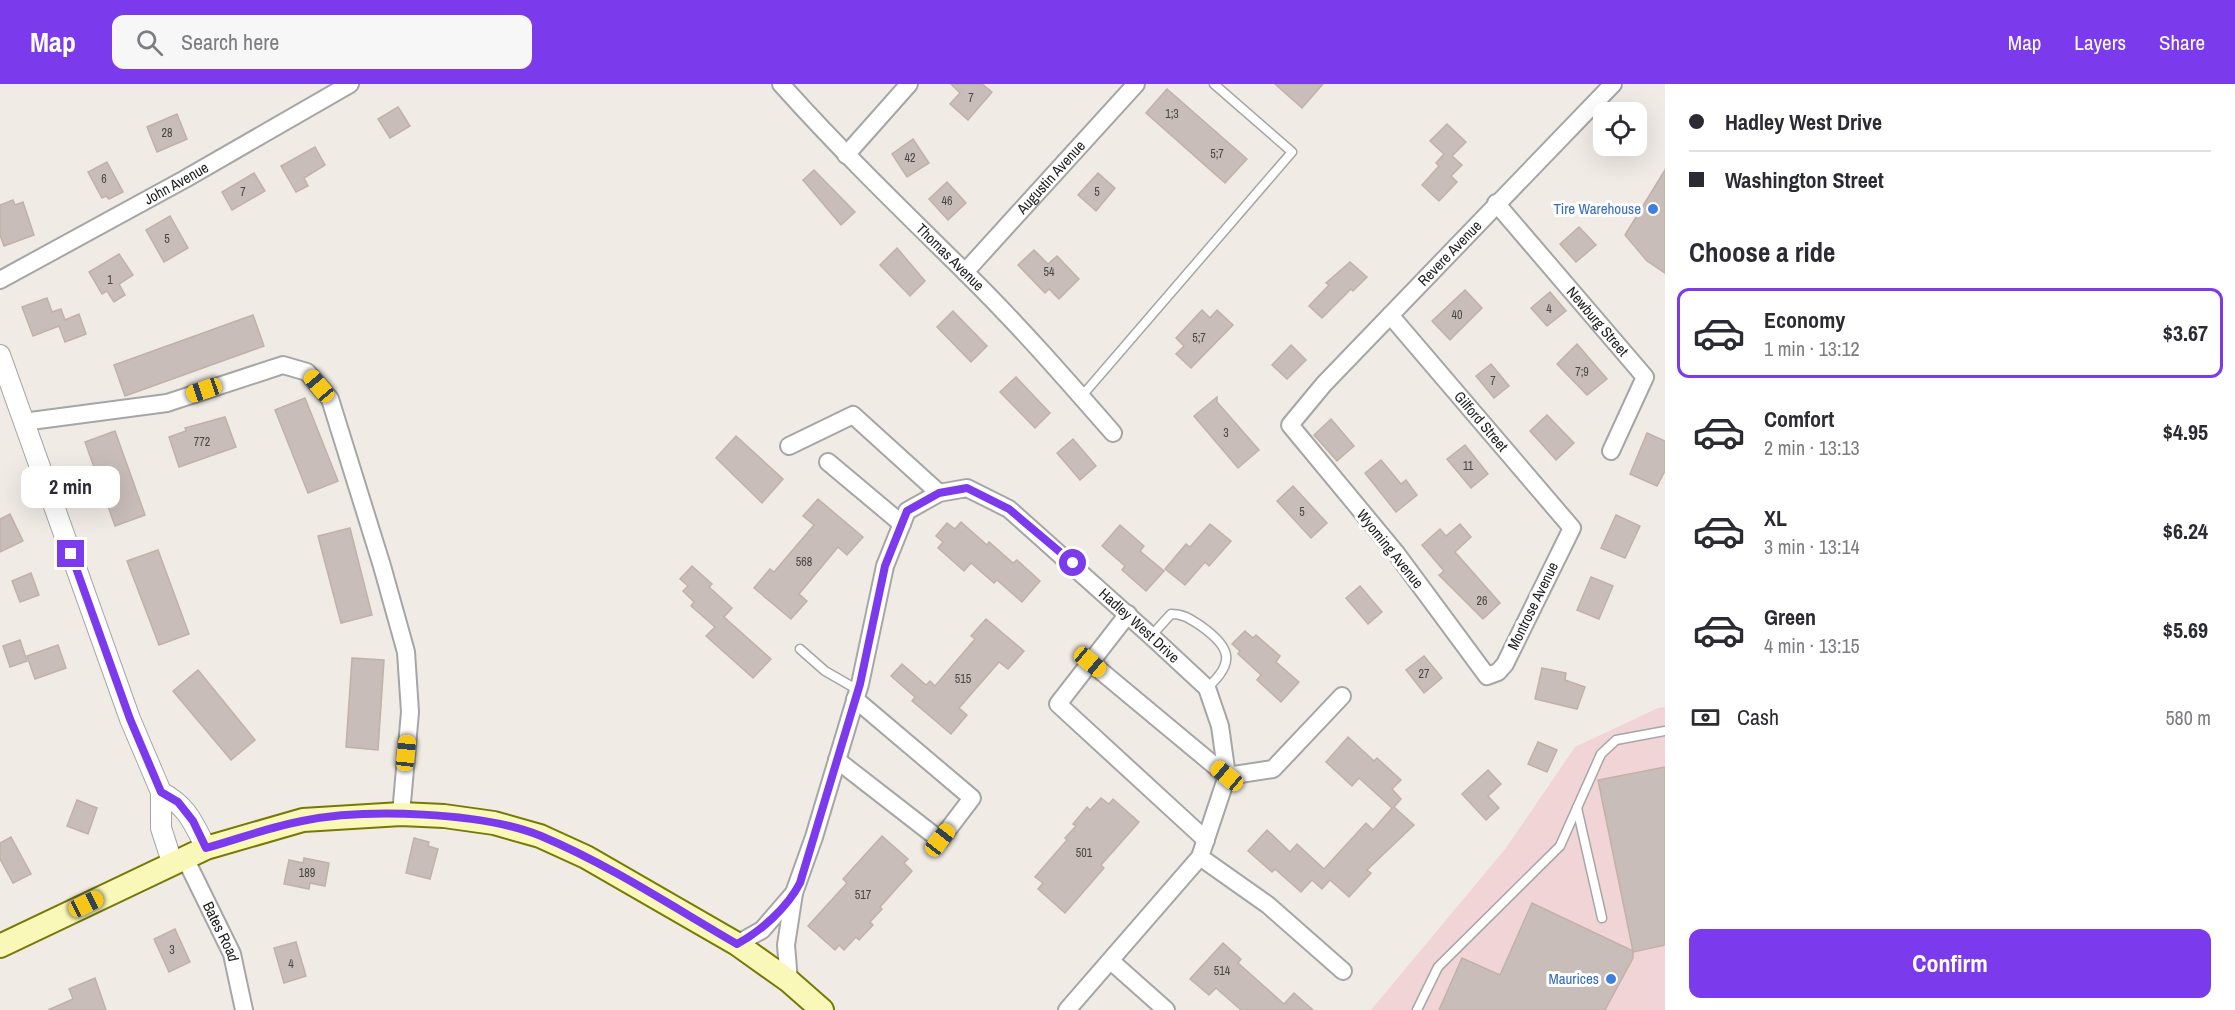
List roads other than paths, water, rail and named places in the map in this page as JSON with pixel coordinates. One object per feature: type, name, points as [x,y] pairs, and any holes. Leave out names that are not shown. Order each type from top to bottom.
[{"type":"main road","points":[[0,946],[206,848],[303,820],[400,814],[494,823],[540,836],[586,857],[737,944],[789,981],[822,1010]]},
{"type":"street","name":"John Avenue","points":[[0,280],[350,84]]},
{"type":"street","name":"Thomas Avenue","points":[[781,84],[846,155],[965,272],[1113,433]]},
{"type":"street","points":[[846,155],[909,84]]},
{"type":"street","name":"Augustin Avenue","points":[[965,272],[1136,84]]},
{"type":"street","name":"Revere Avenue","points":[[1290,425],[1324,384],[1613,84]]},
{"type":"street","name":"Newburg Street","points":[[1496,203],[1645,377],[1611,451]]},
{"type":"street","name":"Gilford Street","points":[[1390,315],[1572,528]]},
{"type":"street","points":[[0,355],[130,719],[161,792],[161,828],[178,860]]},
{"type":"street","points":[[23,422],[167,402],[283,365],[307,372],[330,399],[406,652],[410,712],[400,814]]},
{"type":"street","points":[[789,446],[853,415],[939,493]]},
{"type":"street","name":"Wyoming Avenue","points":[[1290,425],[1396,553],[1487,676]]},
{"type":"street","points":[[828,462],[902,524]]},
{"type":"street","name":"Hadley West Drive","points":[[789,981],[786,945],[794,893],[857,694],[885,566],[907,511],[939,493],[967,488],[1009,509],[1152,636],[1207,688],[1220,726],[1227,776],[1200,857],[1112,962],[1067,1010]]},
{"type":"street","name":"Montrose Avenue","points":[[1487,676],[1498,672],[1505,664],[1572,528]]},
{"type":"street","points":[[1128,614],[1058,704],[1206,840]]},
{"type":"street","points":[[1090,662],[1227,776],[1273,769],[1342,696]]},
{"type":"street","points":[[837,760],[940,840],[972,798],[857,694]]},
{"type":"street","points":[[161,792],[178,802],[193,821],[206,848]]},
{"type":"street","points":[[1200,857],[1268,905],[1342,971]]},
{"type":"street","name":"Bates Road","points":[[178,860],[232,954],[244,997],[244,1010]]},
{"type":"street","name":"Hadley West Drive","points":[[737,944],[762,930],[794,893]]},
{"type":"street","points":[[1112,962],[1166,1010]]},
{"type":"lane","points":[[1081,397],[1292,152],[1214,84]]},
{"type":"lane","points":[[1152,636],[1171,614],[1183,614],[1217,637],[1226,651],[1227,665],[1222,675],[1207,688]]},
{"type":"lane","points":[[800,649],[857,694]]},
{"type":"lane","points":[[1417,1010],[1438,967],[1560,846],[1601,754],[1616,740],[1665,731]]},
{"type":"lane","points":[[1577,808],[1602,918]]},
{"type":"place","name":"Tire Warehouse","points":[[1653,209]]},
{"type":"place","name":"Maurices","points":[[1611,979]]}]
